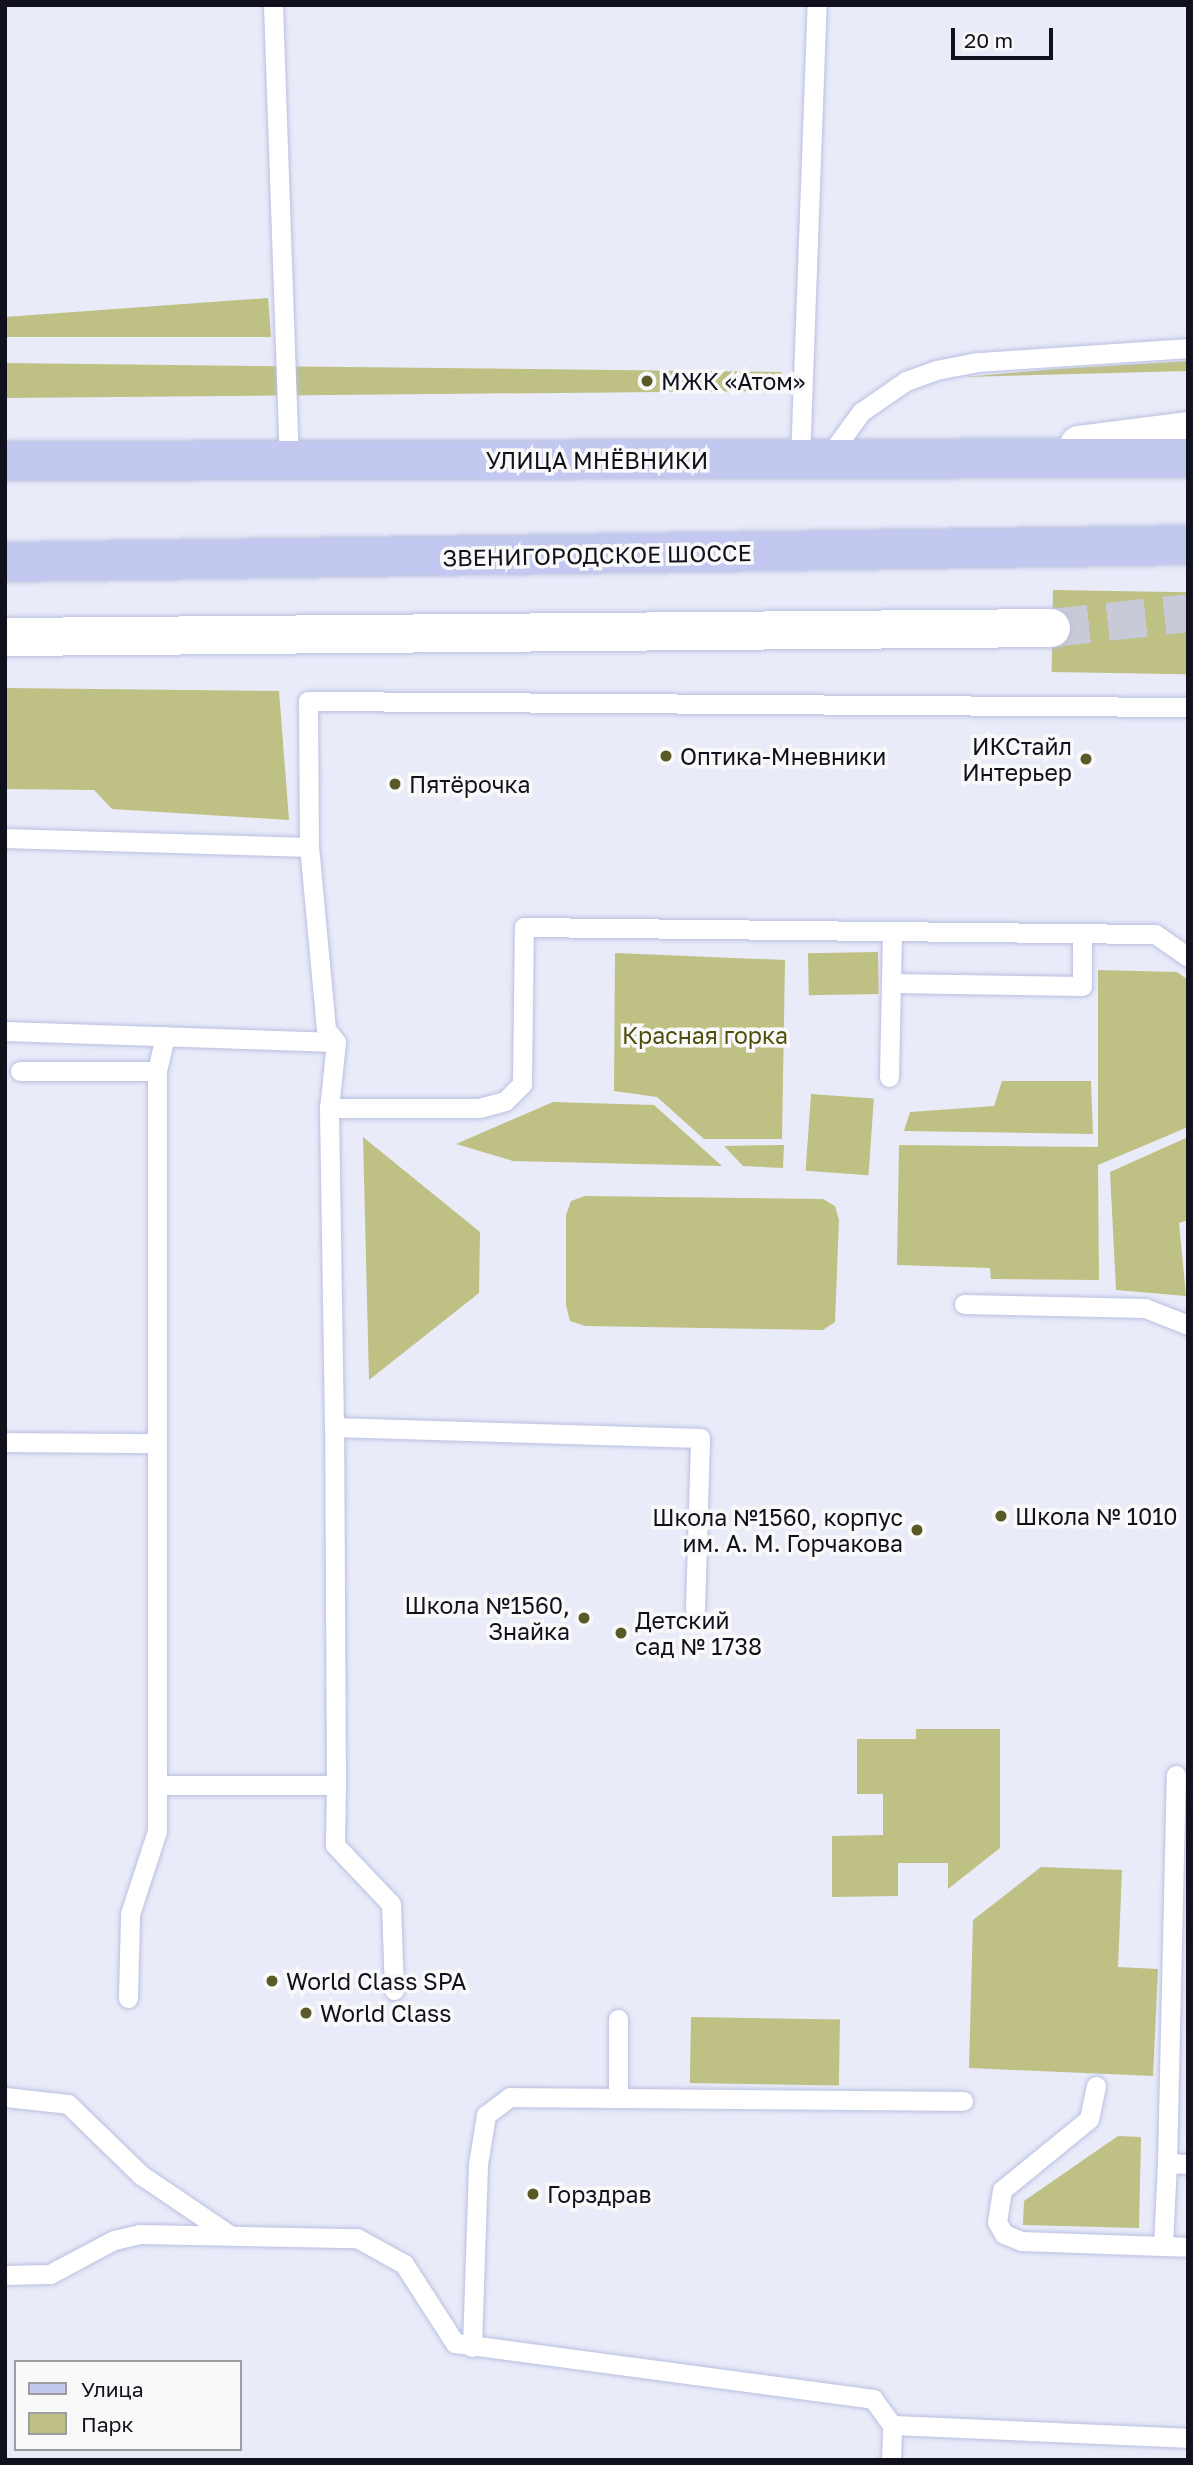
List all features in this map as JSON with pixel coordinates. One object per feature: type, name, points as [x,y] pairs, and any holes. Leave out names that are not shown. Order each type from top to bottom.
[{"type":"main road","name":"УЛИЦА МНЁВНИКИ","points":[[5,461],[951,459],[1188,431]]},
{"type":"main road","points":[[951,459],[1188,458]]},
{"type":"main road","name":"ЗВЕНИГОРОДСКОЕ ШОССЕ","points":[[5,562],[1188,545]]},
{"type":"main road","points":[[5,637],[1051,628]]},
{"type":"lane","points":[[273,5],[289,461]]},
{"type":"lane","points":[[813,459],[817,5]]},
{"type":"lane","points":[[813,459],[862,412],[906,381],[936,370],[978,362],[1188,348]]},
{"type":"lane","points":[[394,1990],[391,1904],[335,1845],[334,1427],[329,1108],[336,1042],[326,1029],[309,847],[308,701],[1188,707]]},
{"type":"lane","points":[[5,838],[309,847]]},
{"type":"lane","points":[[329,1108],[479,1108],[505,1101],[522,1084],[524,927],[1155,934],[1188,957]]},
{"type":"lane","points":[[889,1077],[892,931]]},
{"type":"lane","points":[[891,983],[1082,986],[1082,933]]},
{"type":"lane","points":[[5,1031],[336,1042]]},
{"type":"lane","points":[[128,1998],[130,1914],[157,1831],[157,1071],[165,1037]]},
{"type":"lane","points":[[20,1071],[157,1071]]},
{"type":"lane","points":[[964,1304],[1133,1307],[1188,1325]]},
{"type":"lane","points":[[334,1427],[700,1438],[695,1609]]},
{"type":"lane","points":[[5,1442],[156,1443]]},
{"type":"lane","points":[[1163,2246],[1176,1775]]},
{"type":"lane","points":[[157,1785],[336,1785]]},
{"type":"lane","points":[[618,2019],[618,2098]]},
{"type":"lane","points":[[1096,2086],[1095,2102],[1083,2125],[1002,2190],[997,2222],[1004,2234],[1021,2241],[1188,2247]]},
{"type":"lane","points":[[5,2097],[68,2104],[141,2175],[228,2234]]},
{"type":"lane","points":[[472,2347],[478,2164],[485,2115],[510,2097],[963,2101]]},
{"type":"lane","points":[[1167,2163],[1188,2164]]},
{"type":"lane","points":[[5,2275],[50,2274],[114,2240],[139,2234],[331,2235],[374,2245],[415,2276],[449,2337],[472,2347],[873,2399],[892,2425],[891,2460]]},
{"type":"lane","points":[[892,2425],[1188,2438]]},
{"type":"green space","points":[[268,298],[271,337],[5,337],[5,317]]},
{"type":"green space","points":[[1188,361],[1188,371],[964,377],[1055,369]]},
{"type":"green space","points":[[5,363],[782,372],[782,381],[767,391],[5,398]]},
{"type":"green space","points":[[1053,590],[1188,592],[1187,674],[1052,672]]},
{"type":"green space","points":[[5,688],[279,691],[289,820],[112,809],[94,790],[5,789]]},
{"type":"green space","points":[[878,952],[879,994],[809,995],[808,953]]},
{"type":"green space","name":"Красная горка","points":[[615,953],[785,960],[782,1139],[704,1139],[657,1097],[614,1091]]},
{"type":"green space","points":[[1098,970],[1177,972],[1188,980],[1188,1127],[1098,1165],[1099,1280],[991,1279],[990,1268],[897,1265],[899,1145],[1098,1147]]},
{"type":"green space","points":[[1002,1081],[1091,1081],[1093,1134],[904,1131],[910,1112],[994,1106]]},
{"type":"green space","points":[[811,1094],[874,1098],[868,1175],[806,1171]]},
{"type":"green space","points":[[553,1102],[654,1105],[722,1166],[513,1161],[456,1144]]},
{"type":"green space","points":[[363,1137],[480,1232],[479,1293],[369,1380]]},
{"type":"green space","points":[[1188,1137],[1188,1220],[1179,1223],[1186,1296],[1116,1290],[1110,1172]]},
{"type":"green space","points":[[784,1145],[783,1168],[743,1166],[724,1146]]},
{"type":"green space","points":[[585,1196],[823,1199],[835,1206],[839,1220],[835,1322],[823,1330],[585,1326],[570,1321],[566,1305],[566,1215],[571,1201]]},
{"type":"green space","points":[[916,1729],[1000,1729],[1000,1848],[948,1889],[948,1863],[898,1863],[898,1896],[832,1897],[832,1836],[883,1835],[883,1794],[857,1794],[857,1739],[916,1739]]},
{"type":"green space","points":[[1041,1867],[1122,1870],[1118,1967],[1158,1969],[1153,2076],[969,2068],[973,1920]]},
{"type":"green space","points":[[691,2017],[840,2020],[839,2086],[690,2083]]},
{"type":"green space","points":[[1118,2136],[1141,2137],[1139,2228],[1023,2225],[1024,2201]]},
{"type":"tunnel","points":[[1051,628],[1188,613]]},
{"type":"place","name":"МЖК «Атом»","points":[[647,381]]},
{"type":"place","name":"Оптика-Мневники","points":[[666,756]]},
{"type":"place","name":"ИКСтайл Интерьер","points":[[1086,759]]},
{"type":"place","name":"Пятёрочка","points":[[395,784]]},
{"type":"place","name":"Школа № 1010","points":[[1001,1516]]},
{"type":"place","name":"Школа №1560, корпус им. А. М. Горчакова","points":[[917,1530]]},
{"type":"place","name":"Школа №1560, Знайка","points":[[584,1618]]},
{"type":"place","name":"Детский сад № 1738","points":[[621,1633]]},
{"type":"place","name":"World Class SPA","points":[[272,1981]]},
{"type":"place","name":"World Class","points":[[306,2013]]},
{"type":"place","name":"Горздрав","points":[[533,2194]]}]
